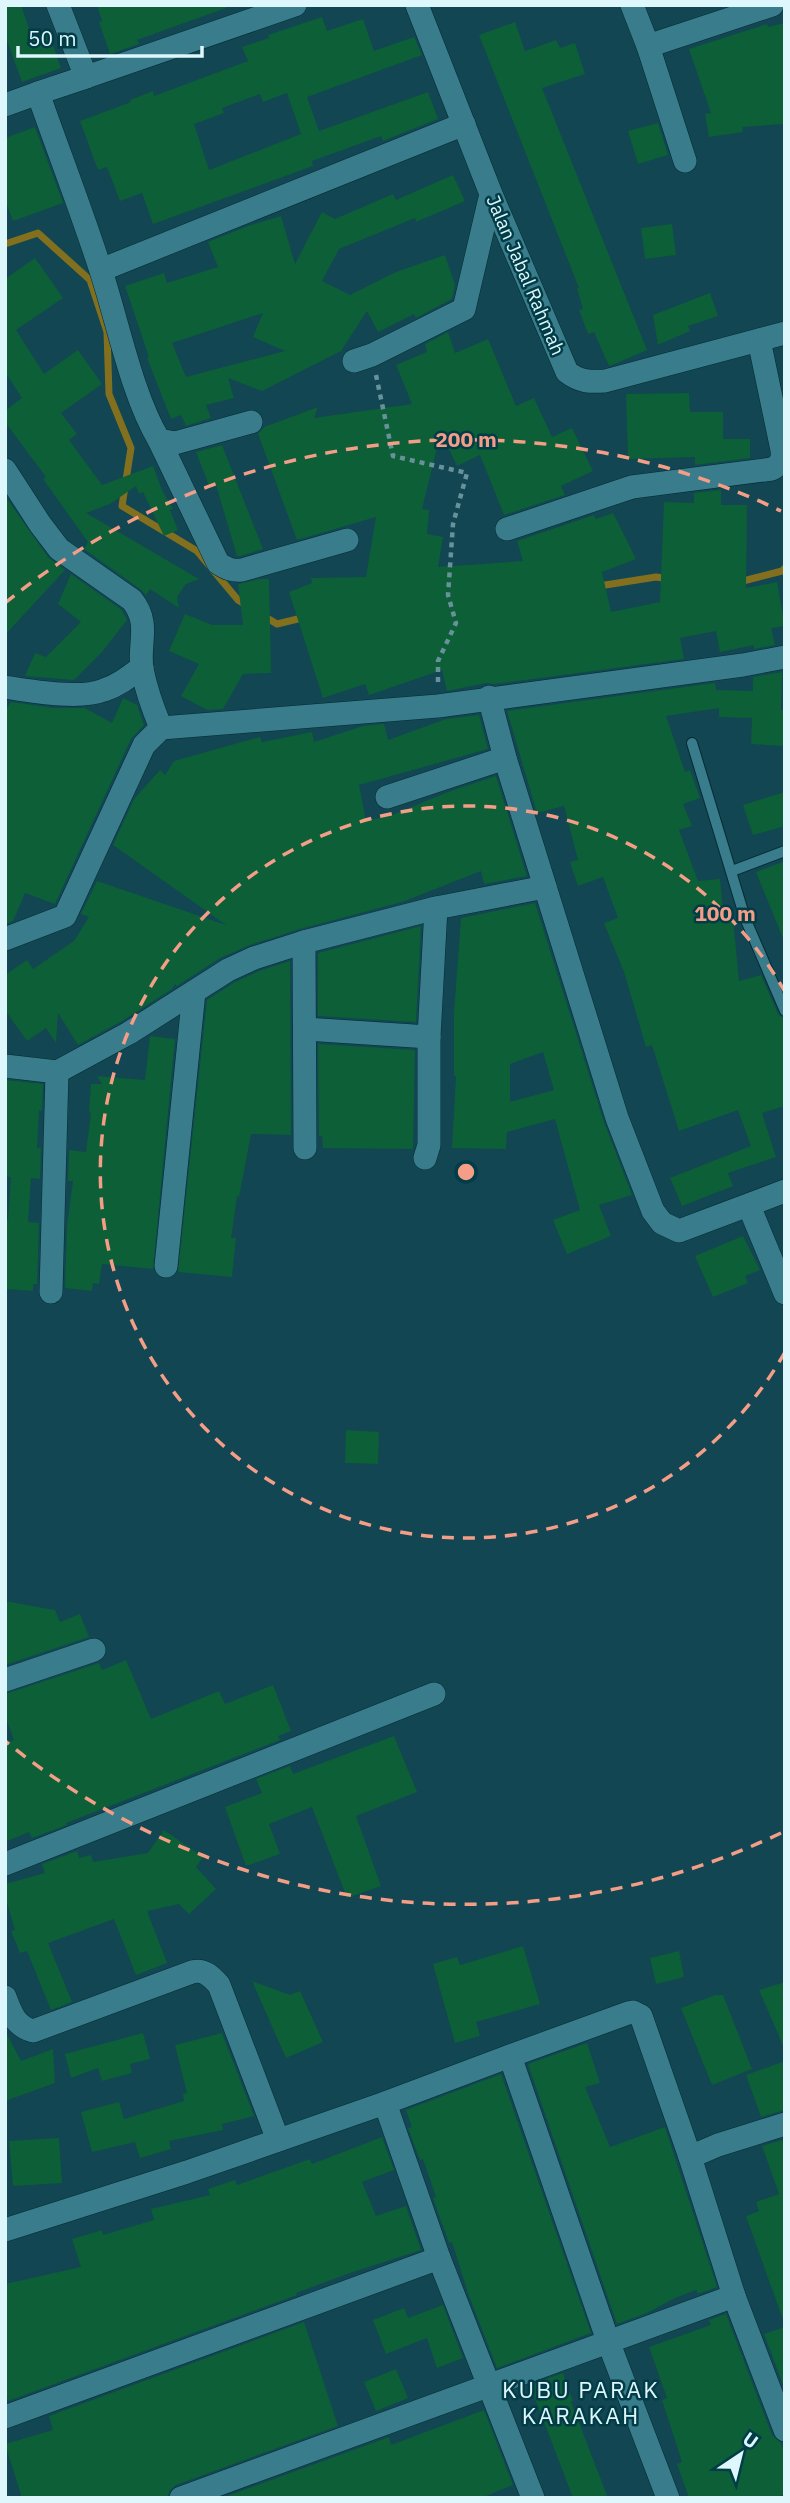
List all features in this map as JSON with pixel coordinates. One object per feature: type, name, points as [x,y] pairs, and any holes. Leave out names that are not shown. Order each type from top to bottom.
[{"type":"street","points":[[58,5],[86,77]]},
{"type":"street","points":[[5,105],[295,5]]},
{"type":"street","name":"Jalan Jabal Rahmah","points":[[417,5],[491,194],[567,372],[587,382],[605,381],[785,333]]},
{"type":"street","points":[[632,5],[685,161]]},
{"type":"street","points":[[648,46],[772,5]]},
{"type":"street","points":[[38,93],[101,270],[152,428],[219,563],[226,569],[242,570],[347,540]]},
{"type":"street","points":[[101,270],[464,124]]},
{"type":"street","points":[[363,358],[464,309],[491,194]]},
{"type":"street","points":[[508,529],[632,487],[772,469],[779,465],[783,458],[782,450],[759,340]]},
{"type":"street","points":[[159,440],[175,443],[251,422]]},
{"type":"street","points":[[5,470],[59,549],[132,600],[139,609],[144,622],[142,667],[153,710],[161,728]]},
{"type":"street","points":[[5,939],[65,916],[144,745],[161,728],[438,706],[785,657]]},
{"type":"street","points":[[5,687],[67,694],[101,692],[121,683],[142,667]]},
{"type":"street","points":[[489,698],[505,758],[617,1118],[653,1211],[662,1223],[679,1231],[785,1191]]},
{"type":"street","points":[[387,797],[505,758]]},
{"type":"street","points":[[5,1066],[57,1072],[129,1032],[228,970],[254,958],[304,942],[436,908],[545,887]]},
{"type":"street","points":[[425,1158],[429,1145],[429,1037],[436,908]]},
{"type":"street","points":[[304,942],[305,1148]]},
{"type":"street","points":[[166,1266],[194,992]]},
{"type":"street","points":[[305,1029],[429,1037]]},
{"type":"street","points":[[51,1292],[57,1072]]},
{"type":"street","points":[[749,1206],[785,1293]]},
{"type":"street","points":[[5,1680],[94,1650]]},
{"type":"street","points":[[5,1864],[434,1694]]},
{"type":"street","points":[[5,1997],[12,2016],[19,2024],[33,2031],[192,1972],[210,1975],[219,1985],[278,2140]]},
{"type":"street","points":[[5,2230],[187,2172],[628,2013],[637,2013],[644,2021],[734,2296],[785,2430]]},
{"type":"street","points":[[510,2056],[608,2341],[667,2498]]},
{"type":"street","points":[[384,2103],[439,2258],[533,2498]]},
{"type":"street","points":[[690,2157],[718,2145],[785,2124]]},
{"type":"street","points":[[5,2417],[439,2258]]},
{"type":"street","points":[[181,2498],[734,2296]]},
{"type":"lane","points":[[692,743],[744,918],[780,985],[785,1011]]},
{"type":"lane","points":[[732,871],[785,851]]},
{"type":"path","points":[[363,358],[393,456],[467,473],[453,524],[448,596],[456,623],[438,661],[438,706]]},
{"type":"building","points":[[5,5],[21,5],[33,40],[49,34],[61,68],[22,82],[5,35]]},
{"type":"building","points":[[97,5],[226,5],[226,8],[137,40],[139,44],[110,54],[99,22],[102,21]]},
{"type":"building","points":[[322,17],[327,31],[363,19],[374,51],[414,37],[422,55],[307,97],[319,131],[428,92],[438,119],[383,141],[381,136],[312,161],[313,166],[153,224],[142,193],[120,201],[107,167],[98,170],[80,121],[153,91],[154,96],[248,61],[242,47],[269,38],[268,35]],"holes":[[[287,93],[301,134],[209,170],[194,124],[224,113],[222,108],[260,94],[263,102]]]},
{"type":"building","points":[[515,22],[525,51],[556,40],[560,48],[575,43],[585,74],[542,88],[647,350],[609,366],[594,332],[588,334],[579,310],[583,309],[579,288],[479,35]]},
{"type":"building","points":[[785,23],[785,124],[742,127],[743,132],[709,137],[705,114],[711,113],[689,49],[767,24],[768,27]]},
{"type":"building","points":[[658,123],[668,155],[638,164],[628,131]]},
{"type":"building","points":[[35,127],[63,203],[13,221],[5,200],[5,138]]},
{"type":"building","points":[[453,175],[465,201],[416,222],[415,218],[339,249],[322,281],[350,295],[396,272],[445,255],[455,285],[452,299],[416,318],[414,314],[378,332],[367,311],[341,351],[262,391],[228,378],[234,398],[206,405],[211,418],[186,426],[181,415],[171,419],[147,358],[149,357],[125,286],[164,273],[167,283],[218,267],[208,242],[281,216],[295,264],[322,212],[335,219],[393,194],[396,200]],"holes":[[[263,313],[253,337],[285,351],[186,377],[172,343]]]},
{"type":"building","points":[[672,224],[676,255],[645,259],[641,228]]},
{"type":"building","points":[[35,258],[63,298],[16,330],[44,374],[78,350],[102,384],[61,413],[77,434],[69,440],[102,485],[153,466],[173,509],[170,510],[178,530],[164,536],[143,492],[139,494],[136,486],[110,504],[86,513],[199,579],[186,584],[177,597],[179,608],[150,589],[146,595],[84,549],[88,542],[43,479],[46,477],[5,422],[5,411],[22,398],[5,372],[5,279]]},
{"type":"building","points":[[710,293],[718,316],[688,326],[690,331],[658,345],[653,315]]},
{"type":"building","points":[[448,332],[455,353],[488,339],[516,406],[534,398],[552,437],[572,428],[593,471],[561,486],[565,495],[504,515],[480,455],[457,466],[441,432],[422,509],[429,510],[427,534],[443,537],[438,567],[523,561],[517,541],[594,515],[596,519],[613,513],[636,559],[602,572],[611,612],[660,602],[664,502],[694,503],[694,493],[721,490],[721,505],[747,505],[746,588],[777,582],[785,626],[771,628],[775,645],[754,649],[754,645],[720,652],[716,631],[680,638],[684,659],[486,683],[447,691],[442,670],[369,695],[365,684],[323,698],[289,592],[312,583],[311,578],[366,577],[376,517],[297,540],[258,434],[264,427],[318,407],[314,418],[412,404],[396,365],[427,352],[425,344]]},
{"type":"building","points":[[689,393],[690,412],[723,412],[723,439],[750,439],[750,458],[695,465],[695,457],[628,459],[626,394]]},
{"type":"building","points":[[222,445],[263,549],[240,556],[237,556],[216,485],[210,488],[196,452]]},
{"type":"building","points":[[5,496],[48,557],[65,570],[5,635]]},
{"type":"building","points":[[71,574],[122,610],[127,620],[102,652],[74,680],[25,676],[35,653],[46,657],[81,622],[58,604]]},
{"type":"building","points":[[269,579],[271,673],[243,674],[223,709],[207,710],[181,696],[199,664],[169,651],[185,614],[212,625],[243,625],[238,584]]},
{"type":"building","points":[[782,672],[784,746],[751,744],[752,718],[719,717],[719,708],[666,716],[685,772],[690,770],[700,798],[683,804],[692,826],[679,830],[698,881],[720,879],[723,909],[732,908],[739,981],[761,975],[778,1014],[785,1019],[785,1106],[762,1113],[776,1157],[728,1173],[733,1186],[682,1206],[670,1178],[751,1146],[738,1110],[679,1131],[652,1045],[646,1047],[624,972],[604,923],[618,918],[603,877],[578,886],[570,862],[578,860],[564,806],[537,813],[507,711],[715,683],[716,690],[753,691],[753,677]]},
{"type":"building","points":[[123,698],[137,705],[144,725],[131,739],[55,904],[25,893],[13,921],[5,924],[5,711],[11,702],[54,708],[85,708],[112,723]]},
{"type":"building","points":[[479,715],[488,749],[359,785],[366,821],[392,815],[496,776],[527,876],[484,884],[481,871],[402,902],[250,945],[220,958],[177,986],[175,984],[172,989],[122,1021],[78,1045],[58,1013],[56,1043],[46,1028],[27,1041],[5,1010],[5,975],[27,960],[33,969],[74,941],[89,917],[81,914],[97,881],[226,925],[113,845],[134,799],[160,770],[165,775],[174,761],[260,737],[262,742],[312,732],[314,742],[363,726],[384,724],[388,740],[446,719]]},
{"type":"building","points":[[785,792],[785,826],[753,835],[743,805]]},
{"type":"building","points":[[785,861],[785,941],[784,941],[756,872]]},
{"type":"building","points":[[535,903],[604,1122],[632,1195],[599,1205],[611,1236],[567,1254],[553,1220],[580,1210],[555,1119],[507,1132],[506,1149],[452,1148],[456,1076],[454,1012],[461,918]],"holes":[[[543,1052],[554,1090],[510,1102],[510,1064]]]},
{"type":"building","points":[[421,926],[416,1022],[318,1016],[318,953]]},
{"type":"building","points":[[290,961],[291,1135],[251,1134],[231,1238],[236,1238],[232,1277],[178,1272],[207,1000],[235,982]]},
{"type":"building","points":[[150,1036],[175,1039],[153,1269],[102,1264],[99,1284],[93,1283],[92,1291],[65,1288],[67,1225],[73,1181],[68,1181],[69,1150],[86,1152],[91,1113],[91,1084],[102,1084],[97,1076],[145,1080]]},
{"type":"building","points":[[318,1044],[415,1050],[413,1149],[323,1148],[322,1136],[319,1136]]},
{"type":"building","points":[[5,1080],[43,1084],[37,1148],[41,1148],[40,1179],[31,1178],[28,1222],[39,1223],[37,1284],[33,1284],[33,1291],[7,1289],[5,1220],[8,1220],[11,1177],[5,1176]]},
{"type":"building","points":[[743,1236],[760,1270],[745,1276],[748,1283],[713,1297],[695,1256]]},
{"type":"building","points":[[346,1430],[379,1432],[378,1464],[345,1463]]},
{"type":"building","points":[[5,1601],[55,1610],[60,1622],[80,1614],[89,1637],[5,1665]]},
{"type":"building","points":[[126,1660],[151,1719],[219,1691],[225,1704],[273,1685],[291,1731],[278,1736],[280,1740],[66,1823],[67,1825],[32,1838],[29,1832],[5,1842],[5,1743],[14,1740],[5,1715],[5,1694],[99,1663],[102,1670]]},
{"type":"building","points":[[394,1736],[417,1792],[356,1816],[381,1886],[347,1898],[312,1807],[269,1824],[280,1854],[246,1866],[225,1807],[262,1793],[256,1779],[290,1766],[293,1774]]},
{"type":"building","points":[[164,1830],[203,1857],[196,1867],[216,1889],[189,1914],[179,1904],[147,1911],[167,1963],[136,1975],[114,1919],[48,1943],[72,2002],[51,2010],[27,1951],[20,1953],[11,1931],[15,1930],[5,1896],[5,1884],[45,1873],[42,1864],[77,1851],[79,1858],[91,1855],[93,1862],[148,1853]]},
{"type":"building","points":[[523,1946],[540,2004],[476,2022],[480,2036],[455,2043],[433,1964],[457,1957],[460,1965]]},
{"type":"building","points":[[679,1951],[684,1977],[656,1984],[650,1958]]},
{"type":"building","points":[[252,1981],[290,1995],[300,1991],[323,2042],[286,2058]]},
{"type":"building","points":[[785,1982],[785,2050],[759,1990]]},
{"type":"building","points":[[715,1995],[723,1995],[752,2069],[712,2085],[681,2008]]},
{"type":"building","points":[[5,2031],[21,2061],[53,2049],[55,2083],[5,2101]]},
{"type":"building","points":[[143,2033],[150,2059],[130,2064],[132,2073],[102,2081],[98,2068],[71,2078],[65,2054]]},
{"type":"building","points":[[222,2033],[254,2116],[222,2124],[223,2130],[169,2141],[171,2149],[140,2158],[135,2142],[92,2152],[81,2112],[119,2102],[124,2119],[184,2101],[183,2094],[187,2093],[175,2045]]},
{"type":"building","points":[[587,2043],[600,2083],[585,2087],[610,2147],[665,2127],[717,2287],[698,2294],[696,2290],[617,2324],[528,2064]]},
{"type":"building","points":[[785,2061],[785,2110],[761,2117],[746,2075]]},
{"type":"building","points":[[501,2074],[591,2333],[497,2368],[469,2296],[452,2242],[449,2243],[433,2198],[436,2197],[423,2159],[420,2160],[408,2128],[412,2127],[406,2110]]},
{"type":"building","points":[[382,2137],[394,2170],[362,2182],[376,2216],[406,2206],[421,2250],[350,2273],[8,2401],[5,2391],[5,2284],[81,2267],[72,2239],[102,2230],[103,2235],[154,2220],[151,2209],[210,2195],[208,2189],[235,2180],[237,2185],[310,2159],[312,2164]]},
{"type":"building","points":[[59,2138],[62,2183],[13,2186],[9,2141]]},
{"type":"building","points":[[782,2140],[785,2148],[785,2317],[782,2317],[746,2216],[759,2211],[756,2202],[779,2194],[762,2146]]},
{"type":"building","points":[[443,2305],[463,2358],[437,2368],[427,2338],[386,2354],[373,2320],[404,2308],[408,2318]]},
{"type":"building","points":[[726,2314],[772,2435],[781,2443],[785,2455],[785,2494],[774,2498],[689,2498],[677,2464],[682,2462],[662,2400],[667,2398],[649,2347],[711,2325],[709,2320]]},
{"type":"building","points":[[304,2322],[338,2426],[176,2485],[167,2498],[22,2498],[5,2444],[53,2430],[49,2416]]},
{"type":"building","points":[[785,2327],[785,2390],[764,2334]]},
{"type":"building","points":[[396,2369],[408,2398],[376,2411],[364,2382]]},
{"type":"building","points":[[563,2373],[573,2401],[571,2402],[608,2498],[573,2498],[530,2385]]},
{"type":"building","points":[[484,2410],[513,2485],[481,2498],[222,2498],[389,2437],[391,2445]]},
{"type":"waterway","points":[[5,244],[38,233],[90,280],[107,332],[109,394],[131,448],[122,506],[197,551],[238,600],[246,605]]},
{"type":"waterway","points":[[739,582],[785,568]]},
{"type":"waterway","points":[[599,586],[656,577],[670,579]]},
{"type":"waterway","points":[[262,615],[277,624],[306,617]]},
{"type":"district","name":"KUBU PARAK KARAKAH","points":[[581,2403]]}]
